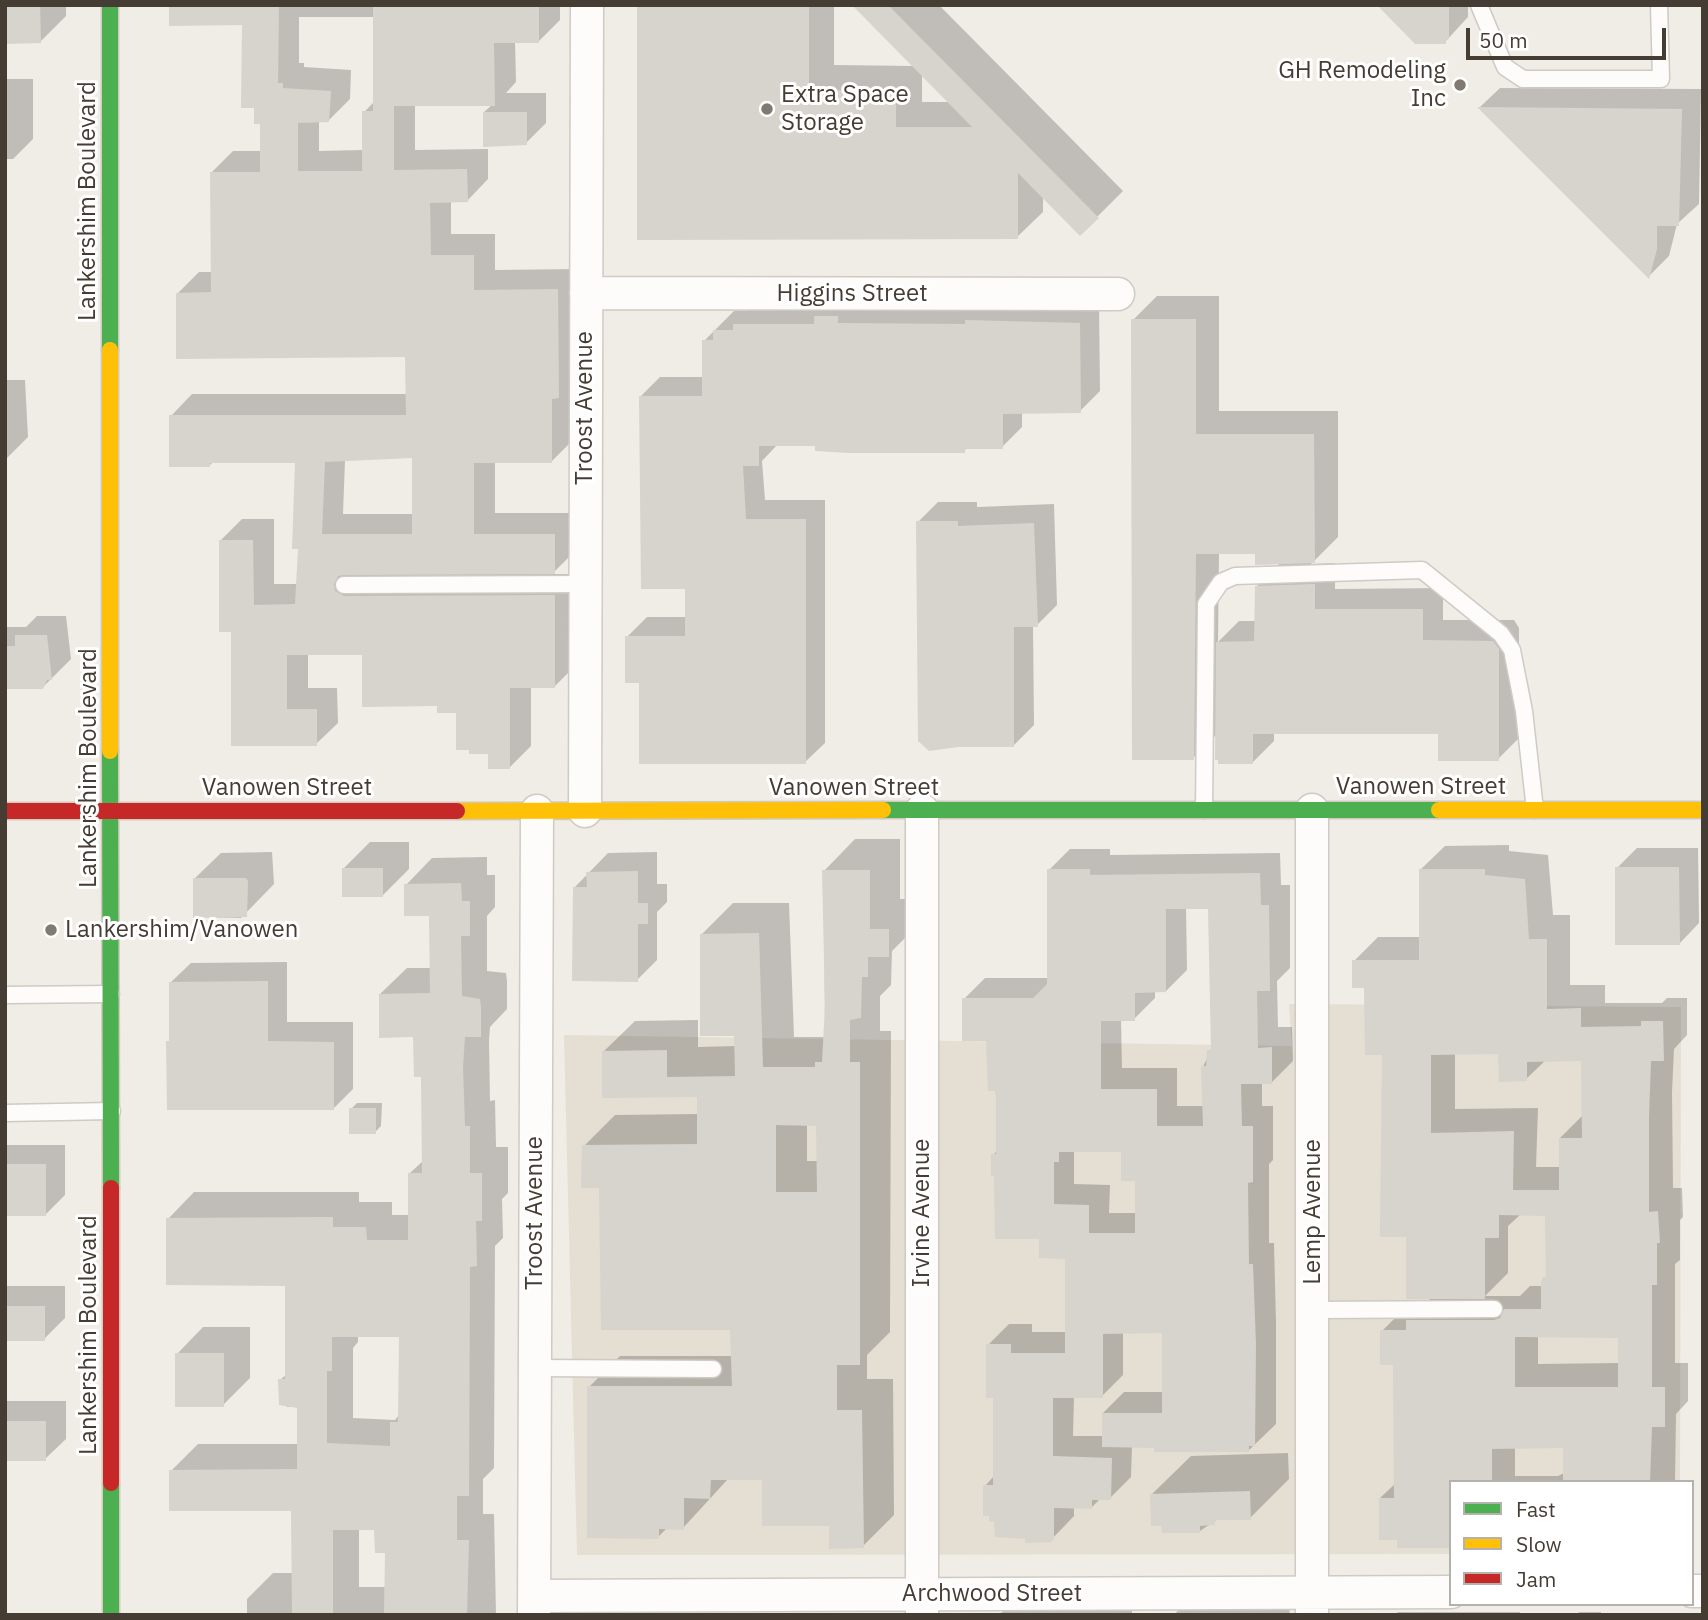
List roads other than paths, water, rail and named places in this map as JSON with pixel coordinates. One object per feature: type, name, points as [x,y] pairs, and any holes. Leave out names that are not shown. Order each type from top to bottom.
[{"type":"main road","name":"Lankershim Boulevard","points":[[110,5],[111,1615]]},
{"type":"main road","name":"Vanowen Street","points":[[5,811],[1703,810]]},
{"type":"street","name":"Troost Avenue","points":[[585,811],[587,5]]},
{"type":"street","name":"Higgins Street","points":[[586,293],[1118,294]]},
{"type":"street","name":"Irvine Avenue","points":[[922,810],[922,1604]]},
{"type":"street","name":"Lemp Avenue","points":[[1312,810],[1312,1604]]},
{"type":"street","name":"Troost Avenue","points":[[534,1605],[537,811]]},
{"type":"street","name":"Archwood Street","points":[[534,1605],[1312,1604],[1449,1592]]},
{"type":"lane","points":[[1479,5],[1505,67],[1523,79],[1661,79],[1659,5]]},
{"type":"lane","points":[[1204,810],[1206,604],[1221,582],[1235,576],[1422,570],[1501,634],[1512,650],[1524,711],[1535,810]]},
{"type":"lane","points":[[344,585],[585,584]]},
{"type":"lane","points":[[5,995],[111,994]]},
{"type":"lane","points":[[5,1113],[111,1111]]},
{"type":"lane","points":[[1313,1310],[1494,1309]]},
{"type":"lane","points":[[534,1368],[713,1369]]},
{"type":"place","name":"GH Remodeling Inc","points":[[1460,85]]},
{"type":"place","name":"Extra Space Storage","points":[[767,109]]},
{"type":"place","name":"Lankershim/Vanowen","points":[[51,930]]}]
